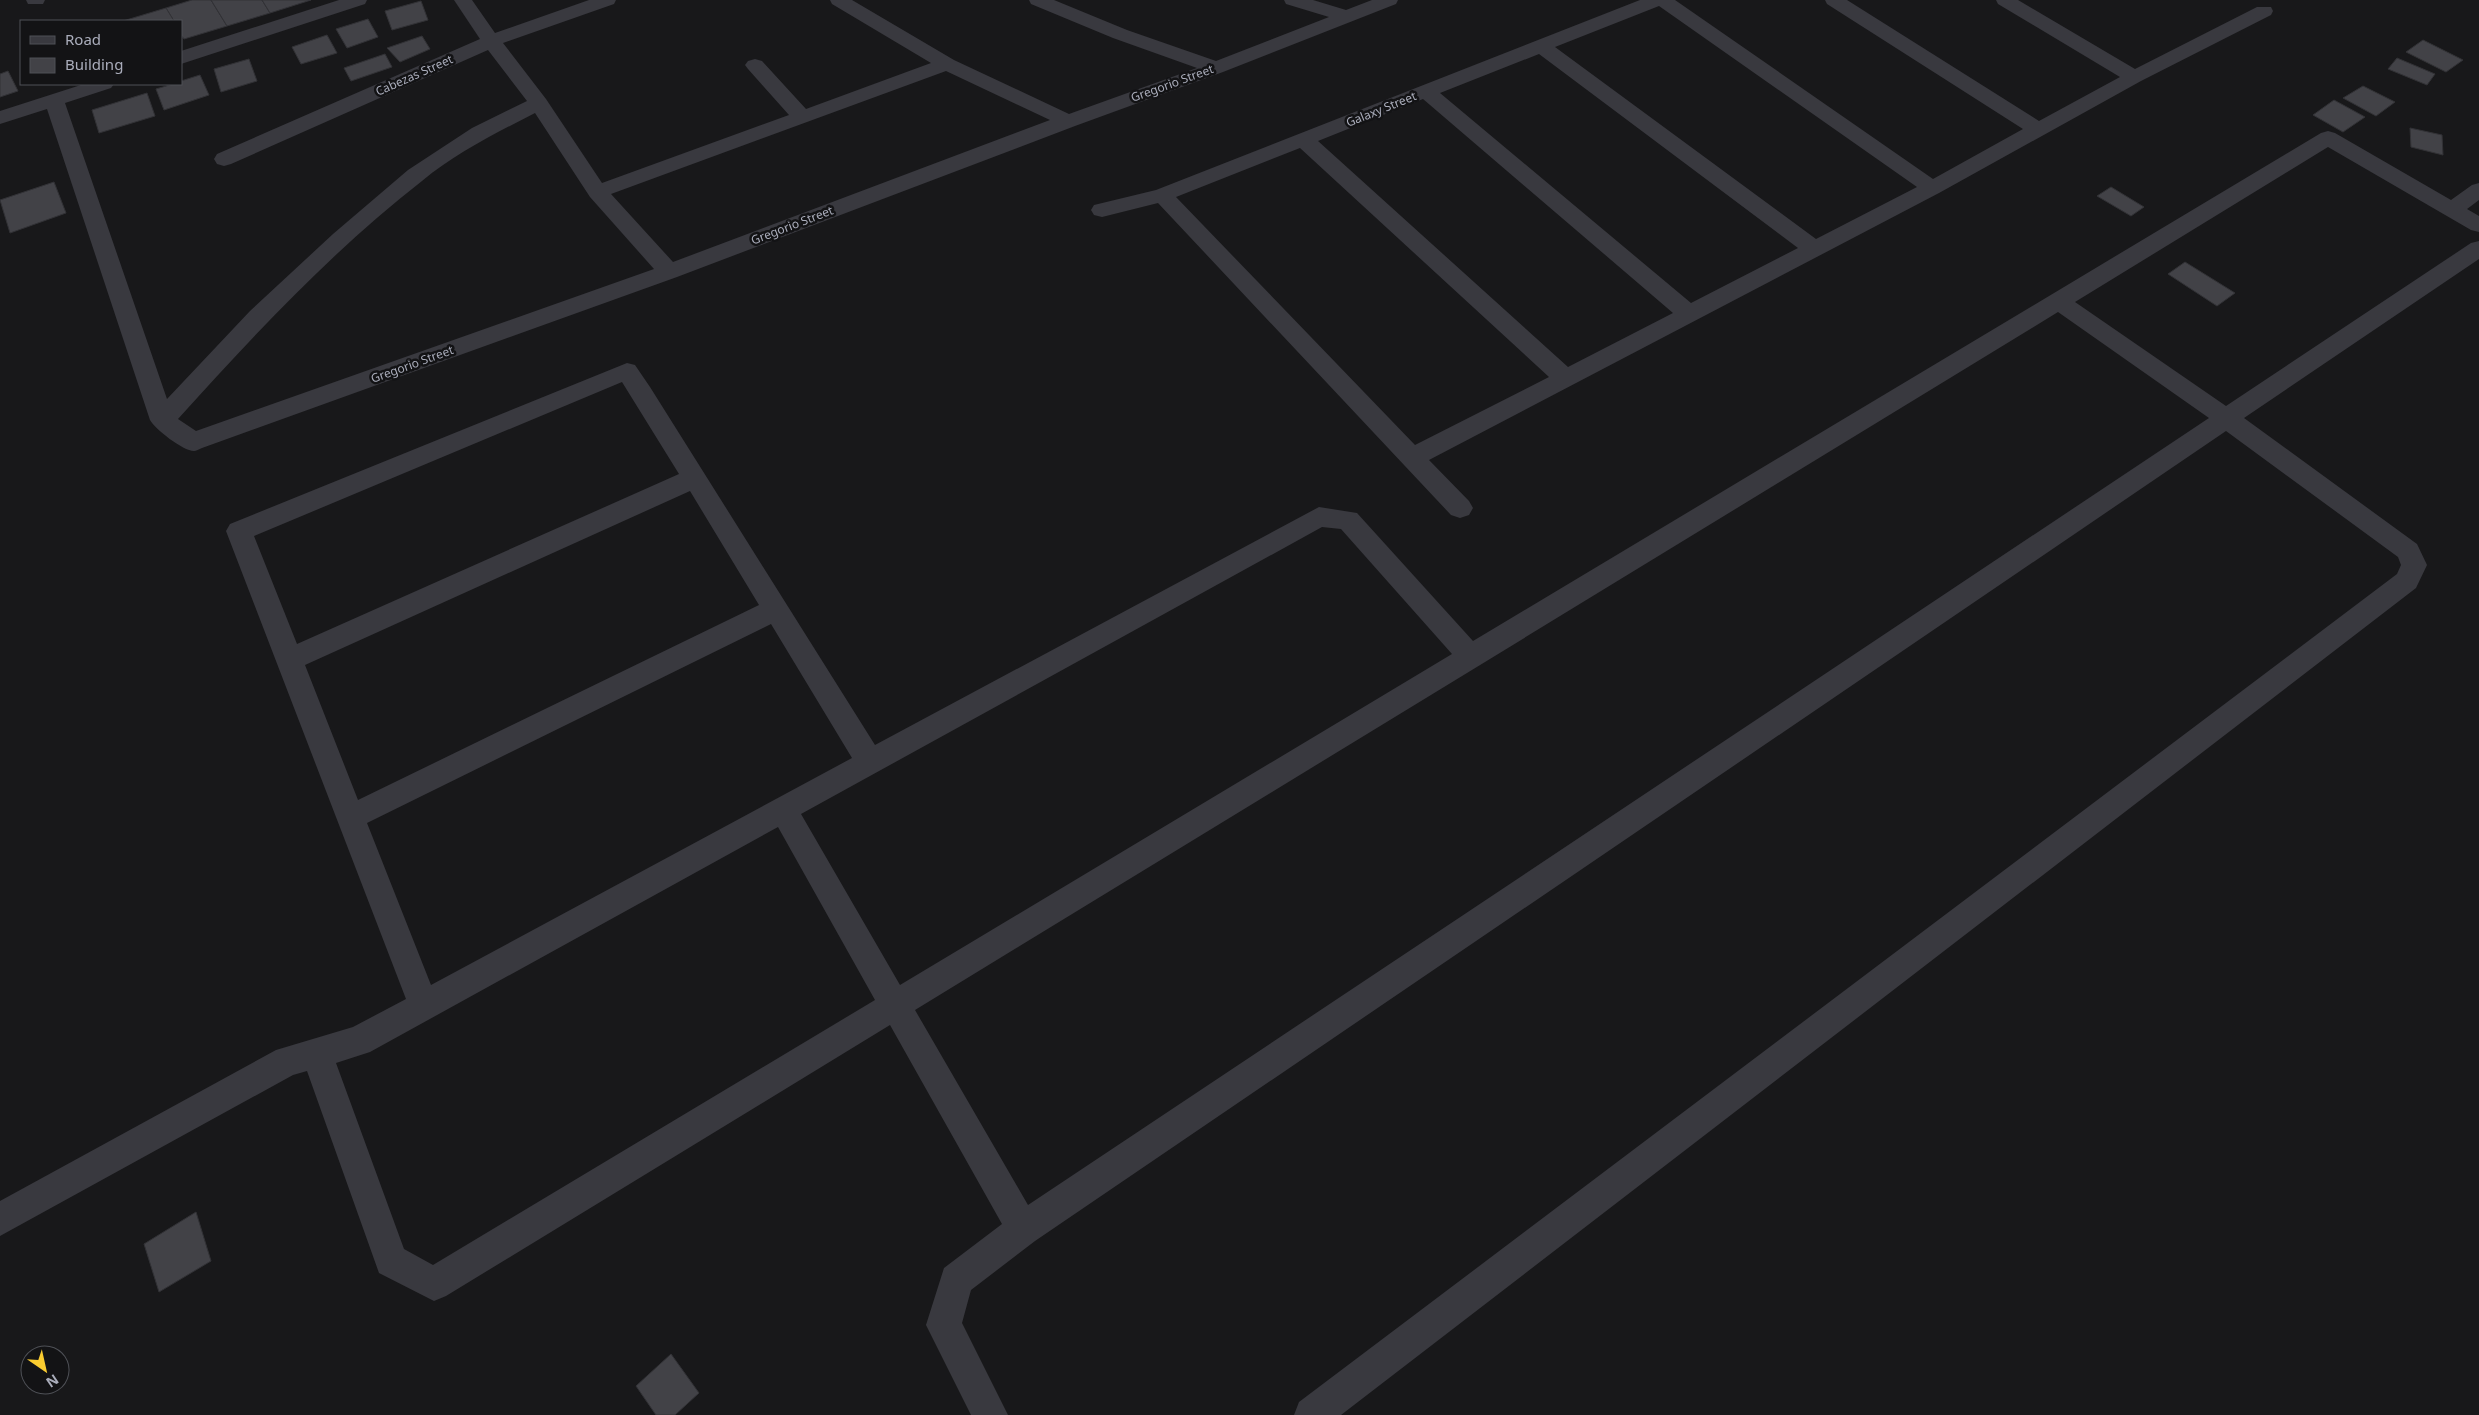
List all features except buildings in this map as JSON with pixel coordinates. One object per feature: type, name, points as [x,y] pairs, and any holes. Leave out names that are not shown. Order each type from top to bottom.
[{"type":"street","points":[[182,58],[358,0]]},
{"type":"street","points":[[462,0],[539,103],[597,192],[669,272]]},
{"type":"street","name":"Cabezas Street","points":[[224,160],[491,41],[607,0]]},
{"type":"street","points":[[839,0],[947,64],[1068,121]]},
{"type":"street","points":[[1038,0],[1120,34],[1216,68]]},
{"type":"street","points":[[1294,0],[1344,16]]},
{"type":"street","name":"Gregorio Street","points":[[162,420],[193,442],[669,272],[1068,121],[1216,68],[1344,16],[1389,0]]},
{"type":"street","name":"Galaxy Street","points":[[1102,210],[1162,195],[1657,0]]},
{"type":"street","points":[[1663,0],[1932,188]]},
{"type":"street","points":[[1834,0],[2039,130]]},
{"type":"street","points":[[2005,0],[2134,77]]},
{"type":"street","points":[[1412,458],[1932,188],[2134,77],[2264,11]]},
{"type":"street","points":[[1541,46],[1814,249]]},
{"type":"street","points":[[597,192],[947,64]]},
{"type":"street","points":[[755,65],[803,118]]},
{"type":"street","points":[[0,118],[101,85]]},
{"type":"street","points":[[1426,91],[1689,314]]},
{"type":"street","points":[[54,100],[162,420],[258,317],[341,239],[415,175],[479,133],[539,103]]},
{"type":"street","points":[[316,1053],[391,1260],[434,1284],[2328,138],[2479,224]]},
{"type":"street","points":[[1303,139],[1565,378]]},
{"type":"street","points":[[2453,209],[2479,190]]},
{"type":"street","points":[[1162,195],[1460,508]]},
{"type":"street","points":[[990,1415],[944,1325],[956,1280],[1023,1230],[2479,248]]},
{"type":"street","points":[[1312,1415],[2407,581],[2414,566],[2408,551],[2226,418],[2058,301]]},
{"type":"street","points":[[424,1006],[239,531],[627,371],[870,762]]},
{"type":"street","points":[[289,660],[695,478]]},
{"type":"street","points":[[0,1219],[287,1061],[359,1041],[1319,517],[1348,520],[1470,656]]},
{"type":"street","points":[[351,817],[776,610]]},
{"type":"street","points":[[783,809],[1023,1230]]}]
